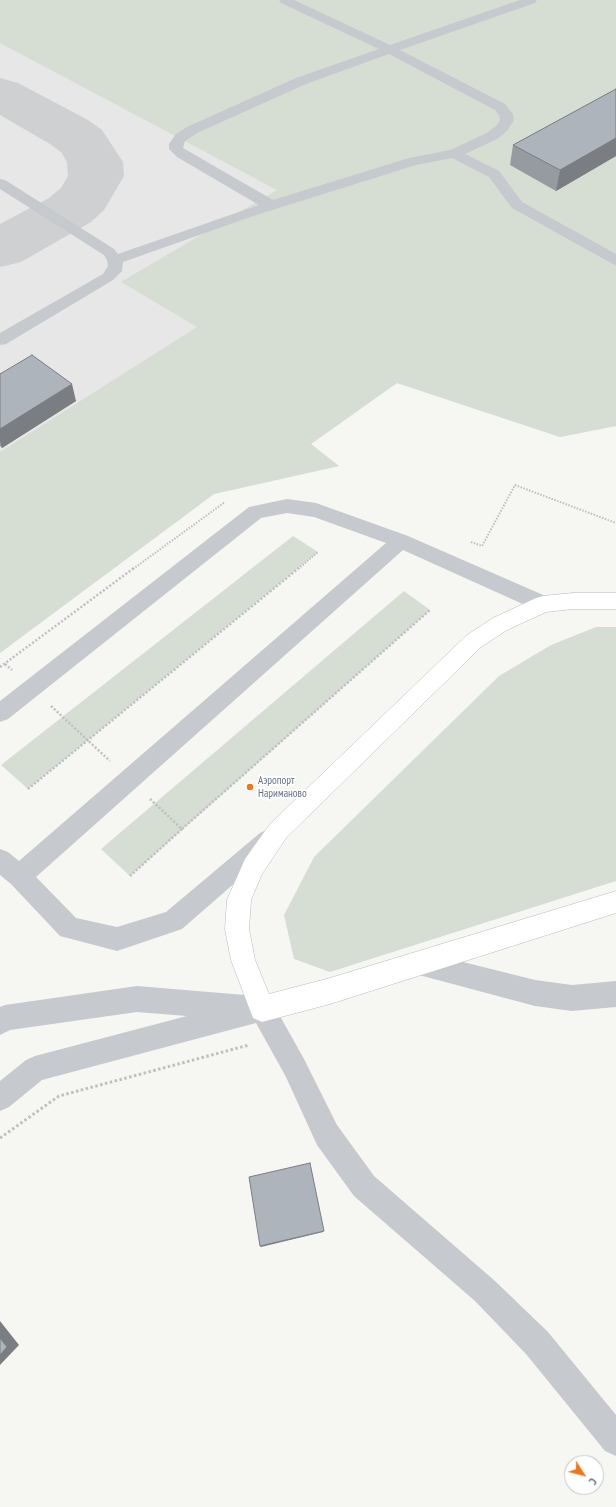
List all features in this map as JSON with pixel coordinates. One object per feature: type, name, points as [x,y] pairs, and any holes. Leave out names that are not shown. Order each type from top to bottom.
[{"type":"main road","points":[[616,601],[573,601],[543,604],[500,624],[474,641],[278,831],[254,867],[239,900],[236,929],[243,960],[262,1009],[330,991],[616,902]]},
{"type":"street","points":[[115,260],[272,206],[414,161],[454,154],[492,136],[502,128],[507,120],[506,114],[500,107],[390,50],[285,0]]},
{"type":"street","points":[[272,206],[182,154],[176,149],[176,144],[180,138],[192,130],[301,81],[531,0]]},
{"type":"street","points":[[454,154],[494,174],[517,205],[616,260]]},
{"type":"street","points":[[0,183],[109,252],[115,260],[114,270],[108,278],[0,340]]},
{"type":"street","points":[[0,712],[256,512],[287,506],[316,510],[401,541],[543,604]]},
{"type":"street","points":[[19,876],[401,541]]},
{"type":"street","points":[[0,860],[19,876],[69,928],[117,939],[174,921],[278,831]]},
{"type":"street","points":[[419,963],[535,993],[572,998],[616,994]]},
{"type":"street","points":[[0,1022],[5,1018],[137,999],[262,1009]]},
{"type":"street","points":[[262,1009],[295,1068],[327,1135],[364,1186],[490,1296],[536,1343],[616,1440]]},
{"type":"street","points":[[0,1098],[35,1069],[262,1009]]},
{"type":"path","points":[[467,541],[482,546],[515,485],[616,524]]},
{"type":"path","points":[[0,667],[222,503],[230,501]]},
{"type":"path","points":[[28,789],[318,552]]},
{"type":"path","points":[[130,876],[182,829]]},
{"type":"path","points":[[0,1138],[59,1096],[243,1047],[276,1036]]},
{"type":"shaded area","points":[[0,0],[616,0],[616,426],[560,437],[397,383],[311,444],[339,466],[214,494],[0,653]]},
{"type":"shaded area","points":[[0,0],[616,0],[616,426],[560,437],[397,383],[311,444],[339,466],[214,494],[0,653],[0,452],[197,327],[121,282],[277,190],[0,43]]},
{"type":"shaded area","points":[[293,536],[318,552],[28,789],[1,765]]},
{"type":"shaded area","points":[[404,591],[430,610],[130,876],[101,849]]},
{"type":"shaded area","points":[[596,627],[616,627],[616,881],[330,972],[294,959],[284,915],[314,857],[499,676],[551,645]]},
{"type":"building","points":[[616,89],[616,138],[560,170],[513,145]]},
{"type":"building","points":[[32,355],[72,384],[0,429],[0,374]]},
{"type":"building","points":[[310,1163],[324,1231],[260,1246],[249,1177]]},
{"type":"building","points":[[0,1338],[7,1347],[0,1355]]},
{"type":"taxiway","points":[[0,94],[69,132],[83,142],[95,162],[96,176],[84,198],[70,210],[0,249]]},
{"type":"place","name":"Аэропорт Нариманово","points":[[250,787]]}]
